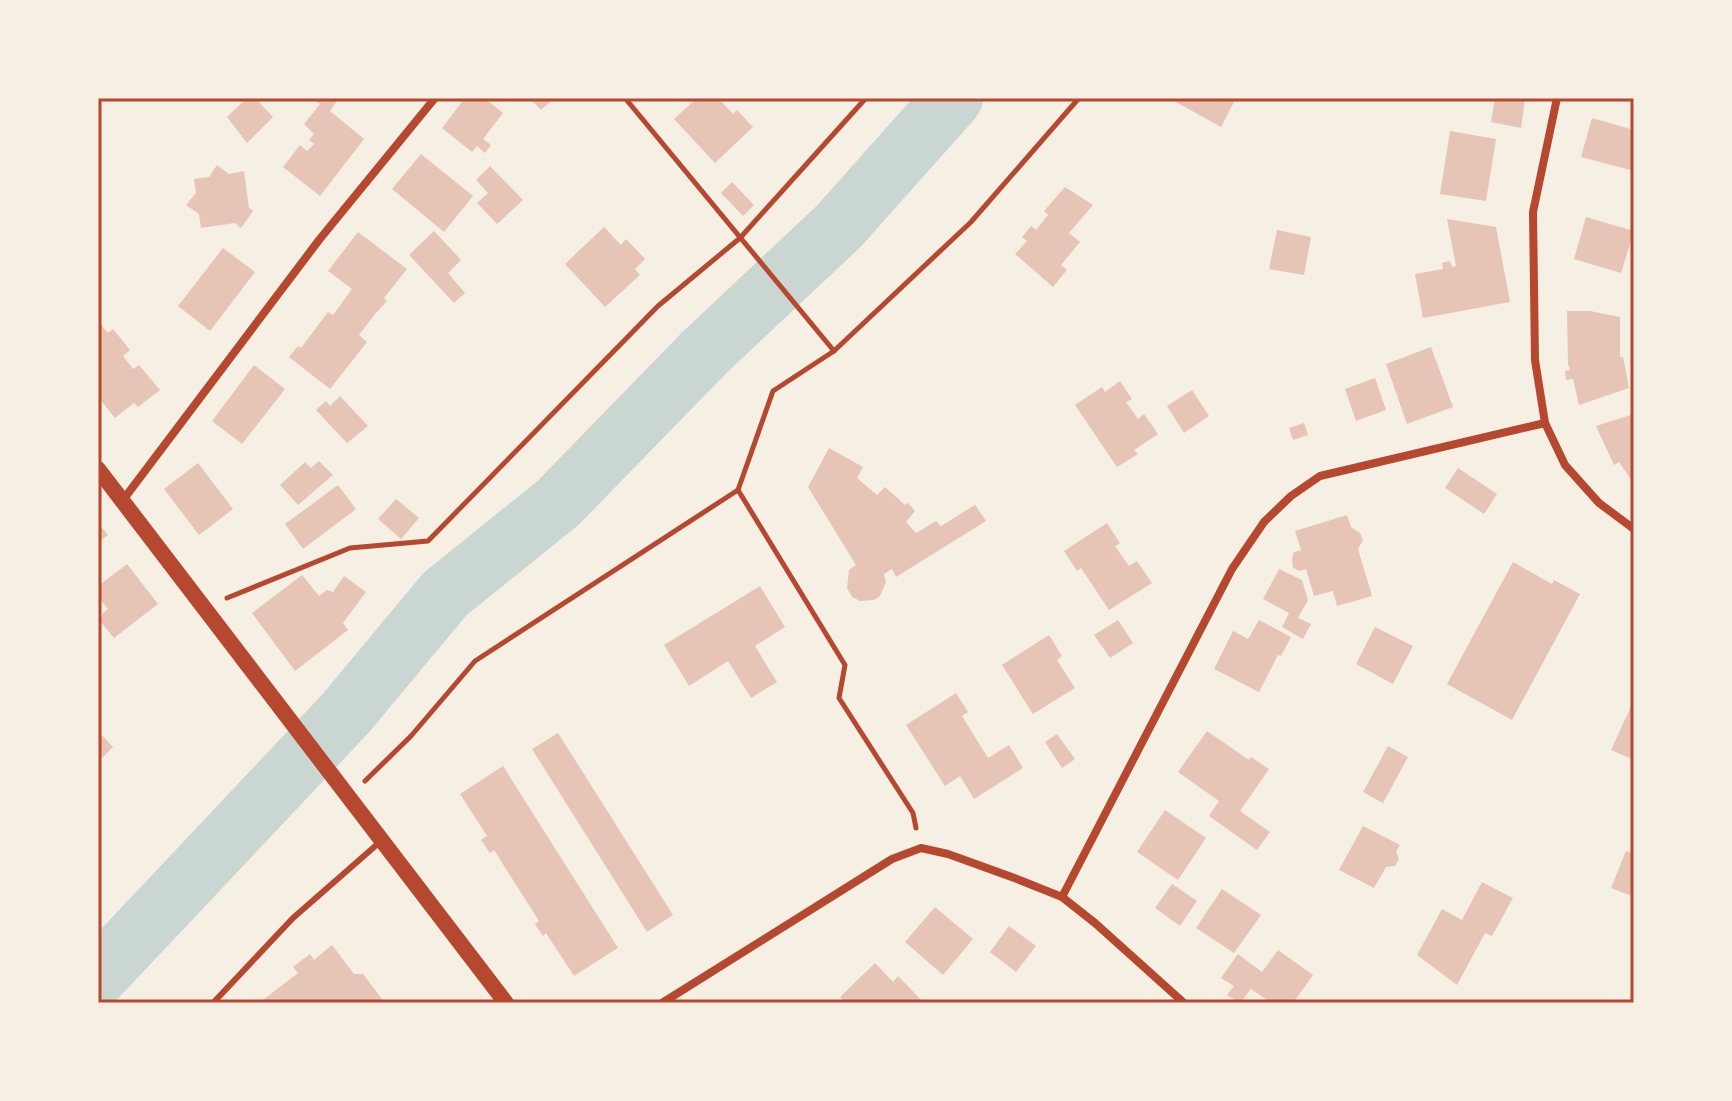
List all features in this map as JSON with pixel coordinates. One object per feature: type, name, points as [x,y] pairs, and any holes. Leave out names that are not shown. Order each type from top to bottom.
[{"type":"main road","points":[[98,469],[506,1003]]},
{"type":"street","points":[[123,501],[319,240],[435,98]]},
{"type":"street","points":[[1557,98],[1533,212],[1535,360],[1545,423],[1565,465],[1599,503],[1634,529]]},
{"type":"street","points":[[1062,897],[1232,569],[1264,522],[1291,496],[1320,476],[1545,423]]},
{"type":"street","points":[[662,1003],[892,859],[921,848],[948,854],[1062,897],[1184,1003]]},
{"type":"lane","points":[[213,1003],[293,918],[381,841]]},
{"type":"path","points":[[625,98],[834,351]]},
{"type":"path","points":[[202,608],[350,548],[428,541],[658,306],[740,238],[866,98]]},
{"type":"path","points":[[344,791],[411,736],[475,661],[738,490],[773,391],[834,351],[971,222],[1079,98]]},
{"type":"path","points":[[738,490],[845,665],[839,698],[913,813],[921,848]]},
{"type":"building","points":[[247,98],[255,98],[273,117],[247,143],[227,117]]},
{"type":"building","points":[[313,98],[339,98],[330,111],[364,139],[320,196],[283,167],[300,145],[307,151],[314,144],[309,140],[314,134],[304,124],[320,104]]},
{"type":"building","points":[[465,98],[484,98],[503,113],[483,139],[491,145],[485,153],[477,146],[472,152],[442,128]]},
{"type":"building","points":[[529,98],[554,98],[541,110]]},
{"type":"building","points":[[697,98],[718,98],[733,114],[737,110],[753,127],[715,163],[674,119]]},
{"type":"building","points":[[1178,98],[1236,98],[1221,127],[1176,102]]},
{"type":"building","points":[[1495,98],[1525,99],[1521,128],[1491,122]]},
{"type":"building","points":[[1592,118],[1634,130],[1634,171],[1581,157]]},
{"type":"building","points":[[1450,131],[1496,139],[1486,201],[1440,194]]},
{"type":"building","points":[[421,154],[473,196],[444,232],[392,189]]},
{"type":"building","points":[[217,165],[229,174],[244,171],[249,208],[253,211],[241,228],[235,223],[201,228],[199,214],[186,205],[196,193],[194,179],[209,177]]},
{"type":"building","points":[[490,166],[523,200],[497,224],[477,203],[488,193],[476,180]]},
{"type":"building","points":[[732,182],[754,205],[743,216],[721,193]]},
{"type":"building","points":[[1065,187],[1093,205],[1069,233],[1080,242],[1061,265],[1067,270],[1053,287],[1015,254],[1027,241],[1022,237],[1031,226],[1036,230],[1048,215],[1044,211]]},
{"type":"building","points":[[1586,217],[1634,231],[1621,273],[1574,259]]},
{"type":"building","points":[[1447,219],[1496,227],[1510,302],[1423,318],[1415,274],[1443,269],[1442,263],[1450,261],[1452,267],[1456,266]]},
{"type":"building","points":[[604,227],[621,245],[626,239],[645,259],[635,269],[640,275],[605,307],[565,264]]},
{"type":"building","points":[[1277,230],[1311,237],[1304,275],[1269,269]]},
{"type":"building","points":[[434,231],[461,260],[448,273],[465,293],[454,303],[409,255]]},
{"type":"building","points":[[358,232],[407,269],[384,298],[387,301],[359,335],[367,342],[330,389],[289,357],[298,346],[301,348],[328,312],[333,315],[352,289],[328,271]]},
{"type":"building","points":[[223,248],[255,272],[210,331],[178,306]]},
{"type":"building","points":[[1567,311],[1590,311],[1620,317],[1620,357],[1623,357],[1629,388],[1579,405],[1573,379],[1566,380],[1565,371],[1570,370]]},
{"type":"building","points":[[98,321],[108,333],[113,329],[130,350],[123,356],[133,369],[139,365],[160,390],[138,407],[134,403],[115,418],[98,397]]},
{"type":"building","points":[[1431,347],[1453,407],[1407,424],[1386,364]]},
{"type":"building","points":[[254,365],[285,389],[242,444],[212,421]]},
{"type":"building","points":[[1375,378],[1386,410],[1356,421],[1345,389]]},
{"type":"building","points":[[1120,381],[1132,399],[1126,402],[1138,419],[1144,414],[1158,434],[1134,450],[1138,454],[1117,467],[1075,405],[1102,387],[1105,392]]},
{"type":"building","points":[[1192,390],[1209,416],[1184,433],[1167,406]]},
{"type":"building","points":[[340,396],[368,426],[347,443],[316,410],[326,401],[330,406]]},
{"type":"building","points":[[1634,414],[1634,484],[1619,462],[1614,465],[1596,426]]},
{"type":"building","points":[[1304,423],[1308,435],[1293,440],[1289,428]]},
{"type":"building","points":[[829,448],[863,467],[857,478],[877,495],[885,487],[905,505],[908,503],[915,511],[906,522],[916,533],[936,521],[941,526],[975,505],[986,521],[896,577],[892,569],[884,574],[886,582],[880,596],[874,600],[860,601],[852,597],[847,588],[849,570],[856,565],[808,487]]},
{"type":"building","points":[[319,461],[333,475],[298,505],[280,485],[305,462],[311,468]]},
{"type":"building","points":[[198,463],[233,509],[199,535],[164,489]]},
{"type":"building","points":[[1458,468],[1497,494],[1484,514],[1445,488]]},
{"type":"building","points":[[338,485],[356,509],[303,549],[285,524]]},
{"type":"building","points":[[396,499],[419,518],[401,539],[378,519]]},
{"type":"building","points":[[1347,515],[1351,527],[1360,533],[1363,540],[1358,549],[1372,596],[1337,606],[1333,591],[1314,596],[1306,569],[1300,571],[1293,568],[1294,552],[1301,550],[1295,531]]},
{"type":"building","points":[[98,523],[108,535],[98,543]]},
{"type":"building","points":[[1107,523],[1120,543],[1115,546],[1129,566],[1137,561],[1152,583],[1109,610],[1081,568],[1077,571],[1064,551]]},
{"type":"building","points":[[1513,562],[1552,584],[1554,580],[1580,594],[1512,720],[1447,684]]},
{"type":"building","points":[[127,564],[158,604],[114,638],[100,621],[108,609],[98,597],[98,586]]},
{"type":"building","points":[[1279,569],[1302,580],[1308,600],[1298,618],[1311,624],[1303,639],[1282,627],[1289,613],[1263,599]]},
{"type":"building","points":[[302,575],[319,596],[327,590],[333,592],[344,576],[366,592],[343,623],[348,630],[295,671],[252,613]]},
{"type":"building","points":[[760,586],[785,627],[755,646],[777,682],[751,698],[728,661],[689,686],[664,645]]},
{"type":"building","points":[[1118,620],[1133,643],[1110,658],[1094,635]]},
{"type":"building","points":[[1259,620],[1291,637],[1259,692],[1214,669],[1233,631],[1248,639]]},
{"type":"building","points":[[1375,627],[1413,646],[1393,684],[1356,664]]},
{"type":"building","points":[[1049,635],[1062,656],[1057,660],[1075,688],[1033,714],[1002,665]]},
{"type":"building","points":[[956,693],[968,712],[962,716],[988,758],[1009,745],[1023,768],[974,799],[960,776],[945,786],[906,725]]},
{"type":"building","points":[[1634,700],[1634,760],[1611,750]]},
{"type":"building","points":[[98,731],[113,747],[98,762]]},
{"type":"building","points":[[1207,731],[1249,760],[1251,757],[1269,769],[1240,811],[1270,832],[1257,850],[1209,816],[1219,801],[1178,772]]},
{"type":"building","points":[[558,733],[673,915],[647,932],[532,749]]},
{"type":"building","points":[[1057,734],[1075,759],[1062,768],[1045,742]]},
{"type":"building","points":[[1388,746],[1408,757],[1383,803],[1363,792]]},
{"type":"building","points":[[503,766],[618,948],[574,976],[546,933],[543,936],[535,924],[539,921],[494,850],[490,853],[481,840],[487,836],[460,794]]},
{"type":"building","points":[[1165,810],[1206,838],[1178,880],[1137,852]]},
{"type":"building","points":[[1363,826],[1400,845],[1395,866],[1386,867],[1374,888],[1339,870]]},
{"type":"building","points":[[1626,851],[1634,854],[1634,897],[1611,888]]},
{"type":"building","points":[[1482,882],[1513,898],[1492,936],[1485,933],[1457,985],[1417,955],[1442,909],[1462,920]]},
{"type":"building","points":[[1172,884],[1197,901],[1180,926],[1155,908]]},
{"type":"building","points":[[1222,889],[1261,915],[1234,953],[1196,928]]},
{"type":"building","points":[[935,907],[973,939],[943,975],[905,942]]},
{"type":"building","points":[[1009,926],[1036,946],[1016,972],[990,952]]},
{"type":"building","points":[[332,945],[354,974],[363,974],[385,1003],[259,1003],[298,973],[293,967],[310,954],[314,960]]},
{"type":"building","points":[[1278,950],[1313,975],[1293,1003],[1272,1003],[1251,989],[1240,1003],[1227,995],[1234,986],[1221,978],[1238,954],[1262,972]]},
{"type":"building","points":[[875,963],[893,982],[898,976],[924,1003],[846,1003],[840,997]]},
{"type":"waterway","points":[[98,976],[346,713],[445,594],[558,503],[705,352],[839,226],[953,98]]}]
